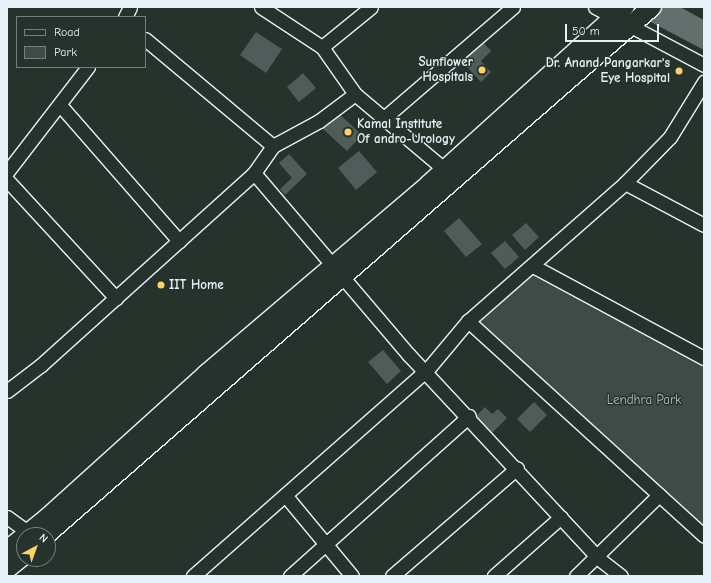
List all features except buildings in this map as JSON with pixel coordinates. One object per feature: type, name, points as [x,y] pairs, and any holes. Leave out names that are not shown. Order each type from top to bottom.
[{"type":"main road","points":[[55,527],[338,272],[652,7]]},
{"type":"main road","points":[[35,527],[48,517],[206,374],[338,272],[444,169],[619,12]]},
{"type":"main road","points":[[7,550],[16,542]]},
{"type":"main road","points":[[7,569],[16,562]]},
{"type":"street","points":[[126,16],[130,7]]},
{"type":"street","points":[[261,7],[322,47],[355,94],[444,169]]},
{"type":"street","points":[[322,47],[371,7]]},
{"type":"street","points":[[384,118],[512,7]]},
{"type":"street","points":[[595,7],[619,12],[630,26],[704,65]]},
{"type":"street","points":[[146,40],[272,146]]},
{"type":"street","points":[[7,172],[87,68]]},
{"type":"street","points":[[193,576],[427,370],[468,321],[533,266],[625,183],[670,136],[704,82]]},
{"type":"street","points":[[7,391],[116,298],[254,173],[272,146],[319,121],[355,94]]},
{"type":"street","points":[[60,105],[179,241]]},
{"type":"street","points":[[254,173],[338,272],[598,558],[622,576]]},
{"type":"street","points":[[7,180],[116,298]]},
{"type":"street","points":[[625,183],[704,225]]},
{"type":"street","points":[[533,266],[704,358]]},
{"type":"street","points":[[468,321],[704,536]]},
{"type":"street","points":[[290,576],[326,546],[469,416]]},
{"type":"street","points":[[392,576],[516,468]]},
{"type":"street","points":[[285,495],[352,576]]},
{"type":"street","points":[[576,576],[598,558],[659,495]]},
{"type":"street","points":[[7,517],[21,527]]},
{"type":"street","points":[[494,576],[561,517]]},
{"type":"green space","name":"Lendhra Park","points":[[527,271],[704,366],[704,536],[468,321]]},
{"type":"shaded area","points":[[659,7],[680,7],[704,20],[704,50],[647,20]]},
{"type":"place","name":"Sunflower Hospitals","points":[[482,70]]},
{"type":"place","name":"Dr. Anand Pangarkar's Eye Hospital","points":[[679,71]]},
{"type":"place","name":"Kamal Institute Of andro-Urology","points":[[348,132]]},
{"type":"place","name":"IIT Home","points":[[161,285]]}]
